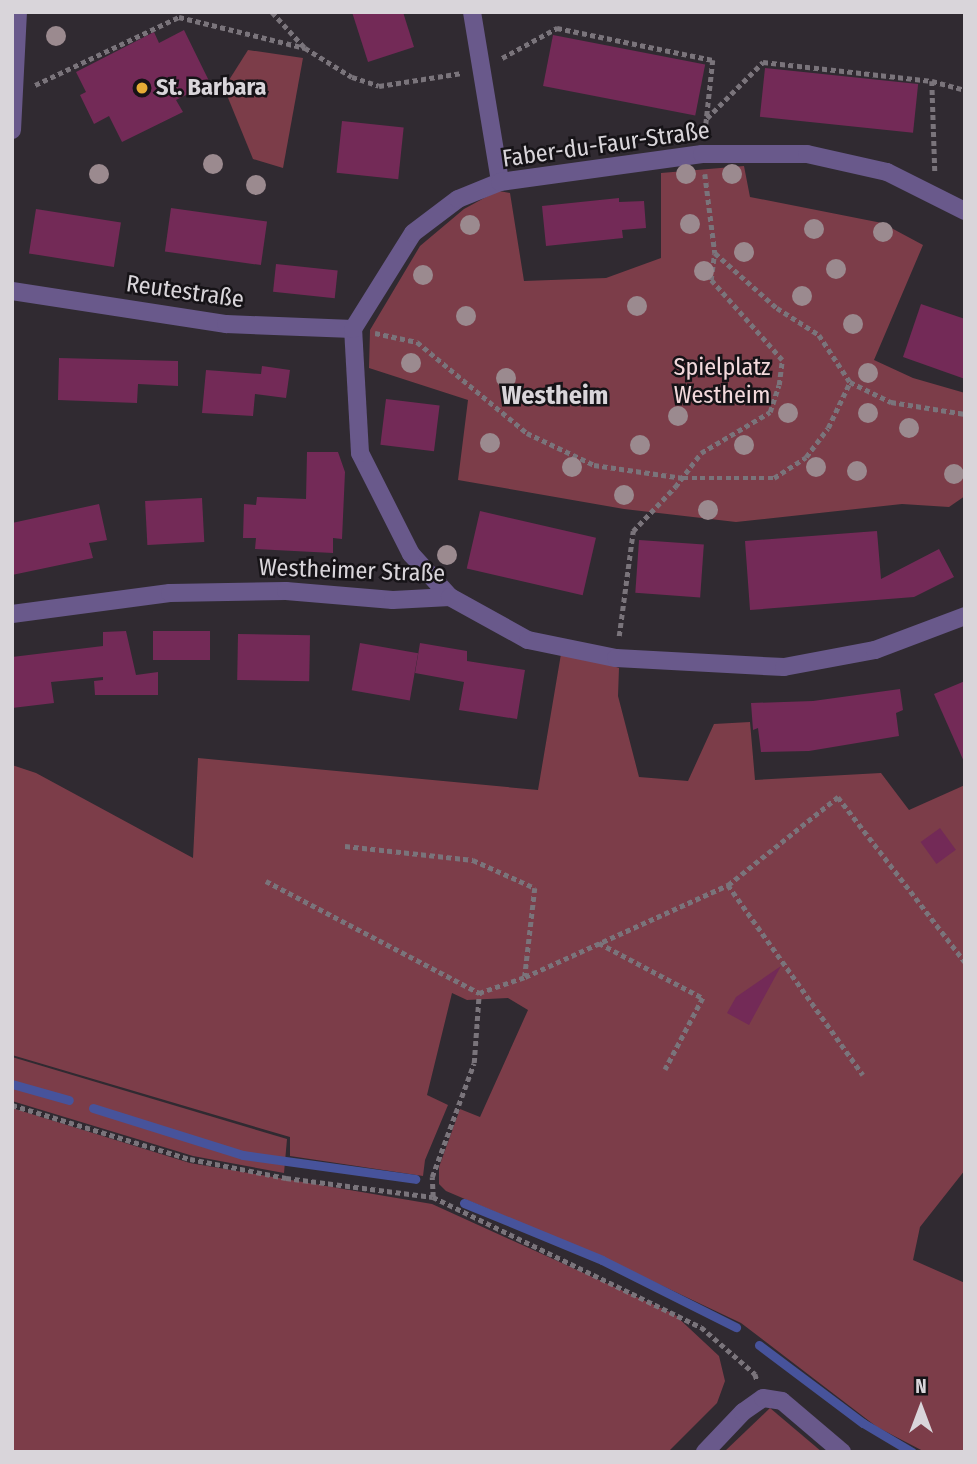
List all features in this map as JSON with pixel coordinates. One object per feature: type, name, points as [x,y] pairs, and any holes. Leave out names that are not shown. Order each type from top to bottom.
[{"type":"street","points":[[12,130],[18,12]]},
{"type":"street","points":[[472,12],[500,182]]},
{"type":"street","name":"Faber-du-Faur-Straße","points":[[353,330],[413,233],[458,198],[500,182],[702,154],[807,153],[887,172],[936,194],[965,211]]},
{"type":"street","name":"Reutestraße","points":[[12,290],[226,324],[353,330]]},
{"type":"street","points":[[353,330],[360,453],[411,554],[450,597]]},
{"type":"street","name":"Westheimer Straße","points":[[12,614],[170,593],[286,591],[393,600],[450,597],[528,639],[616,658],[784,667],[875,650],[965,616]]},
{"type":"street","points":[[705,1452],[743,1412],[763,1398],[782,1401],[842,1452]]},
{"type":"path","points":[[272,12],[305,48],[352,77],[379,86],[481,70],[557,28],[713,60],[702,154],[715,253],[711,280],[782,360],[779,385],[770,412],[701,453],[683,478],[633,531],[616,658]]},
{"type":"path","points":[[15,94],[180,17],[305,48]]},
{"type":"path","points":[[706,119],[763,62],[932,81],[965,90]]},
{"type":"path","points":[[932,81],[936,194]]},
{"type":"path","points":[[715,253],[777,308],[819,335],[850,382],[891,402],[965,414]]},
{"type":"path","points":[[353,330],[417,341],[527,433],[594,465],[683,478],[774,478],[806,457],[828,428],[850,382]]},
{"type":"path","points":[[267,881],[479,993],[525,976],[728,885],[838,797],[965,962]]},
{"type":"path","points":[[345,846],[473,860],[535,888],[525,976]]},
{"type":"path","points":[[728,885],[863,1075]]},
{"type":"path","points":[[599,943],[703,998],[665,1070]]},
{"type":"path","points":[[433,1196],[432,1177],[474,1063],[479,993]]},
{"type":"path","points":[[12,1105],[191,1159],[286,1178],[433,1196],[701,1326],[755,1374],[763,1398]]},
{"type":"green space","points":[[248,50],[303,58],[283,168],[253,159],[224,88]]},
{"type":"green space","name":"Spielplatz Westheim","points":[[744,166],[750,197],[882,223],[923,245],[874,360],[913,378],[965,393],[965,496],[949,507],[902,504],[736,522],[624,509],[458,480],[468,400],[369,368],[370,330],[420,246],[464,209],[486,197],[499,191],[510,193],[524,281],[606,278],[661,258],[661,173]]},
{"type":"green space","points":[[562,648],[619,668],[618,696],[639,777],[688,781],[714,724],[750,722],[755,780],[881,773],[909,810],[965,785],[965,1170],[920,1227],[913,1260],[965,1283],[965,1452],[925,1452],[877,1427],[741,1323],[612,1262],[446,1191],[439,1184],[439,1167],[460,1109],[480,1117],[528,1010],[508,998],[467,1000],[452,993],[427,1095],[448,1105],[425,1160],[423,1176],[290,1156],[290,1137],[12,1055],[12,765],[36,773],[193,858],[198,758],[538,790]]},
{"type":"green space","points":[[12,1057],[287,1139],[284,1173],[193,1156],[12,1101]]},
{"type":"green space","points":[[12,1108],[190,1163],[432,1204],[674,1314],[719,1356],[725,1381],[717,1403],[668,1452],[12,1452]]},
{"type":"green space","points":[[770,1408],[822,1452],[724,1452]]},
{"type":"building","points":[[352,12],[403,12],[414,47],[368,62]]},
{"type":"building","name":"St. Barbara","points":[[184,30],[210,83],[176,100],[183,112],[122,142],[109,116],[94,124],[80,95],[86,92],[76,72],[154,32],[159,43]]},
{"type":"building","points":[[553,35],[705,65],[695,116],[543,86]]},
{"type":"building","points":[[765,68],[918,84],[913,133],[760,117]]},
{"type":"building","points":[[342,121],[404,127],[398,179],[337,173]]},
{"type":"building","points":[[619,198],[619,202],[644,201],[646,228],[622,230],[623,238],[546,246],[542,206]]},
{"type":"building","points":[[171,208],[267,221],[261,265],[165,252]]},
{"type":"building","points":[[36,209],[121,222],[114,267],[29,253]]},
{"type":"building","points":[[276,264],[338,270],[335,298],[273,292]]},
{"type":"building","points":[[921,304],[965,319],[965,379],[903,357]]},
{"type":"building","points":[[59,358],[178,361],[178,386],[138,384],[137,403],[58,400]]},
{"type":"building","points":[[262,366],[290,370],[286,398],[255,394],[253,416],[202,413],[206,370],[261,374]]},
{"type":"building","points":[[386,399],[440,406],[434,451],[380,445]]},
{"type":"building","points":[[307,452],[338,452],[345,472],[342,539],[333,538],[333,553],[255,549],[256,538],[243,538],[244,504],[256,505],[257,497],[306,499]]},
{"type":"building","points":[[202,498],[204,542],[147,545],[145,501]]},
{"type":"building","points":[[99,504],[107,540],[89,543],[93,558],[12,575],[12,523]]},
{"type":"building","points":[[480,511],[596,538],[583,595],[467,568]]},
{"type":"building","points":[[877,531],[881,579],[939,549],[954,577],[914,597],[750,610],[745,541]]},
{"type":"building","points":[[639,540],[704,545],[700,597],[635,593]]},
{"type":"building","points":[[126,631],[136,675],[158,672],[158,695],[95,695],[94,681],[103,680],[103,677],[51,682],[54,703],[12,708],[12,657],[103,646],[103,632]]},
{"type":"building","points":[[153,631],[210,631],[210,660],[153,660]]},
{"type":"building","points":[[238,634],[310,635],[309,681],[237,680]]},
{"type":"building","points":[[360,643],[418,653],[410,701],[352,690]]},
{"type":"building","points":[[420,643],[467,651],[467,661],[525,670],[517,719],[459,710],[464,682],[415,673]]},
{"type":"building","points":[[965,681],[965,764],[934,694]]},
{"type":"building","points":[[900,689],[903,710],[896,713],[899,736],[809,751],[761,752],[758,728],[753,730],[751,703],[813,701]]},
{"type":"building","points":[[940,828],[956,850],[936,864],[921,842]]},
{"type":"building","points":[[781,966],[749,1025],[727,1013],[736,997]]},
{"type":"waterway","points":[[12,1084],[69,1100]]},
{"type":"waterway","points":[[93,1108],[243,1155],[415,1179]]},
{"type":"waterway","points":[[464,1203],[602,1260],[736,1327]]},
{"type":"waterway","points":[[759,1345],[863,1423],[912,1452]]},
{"type":"place","name":"St. Barbara","points":[[142,88]]},
{"type":"district","name":"Westheim","points":[[555,396]]}]
